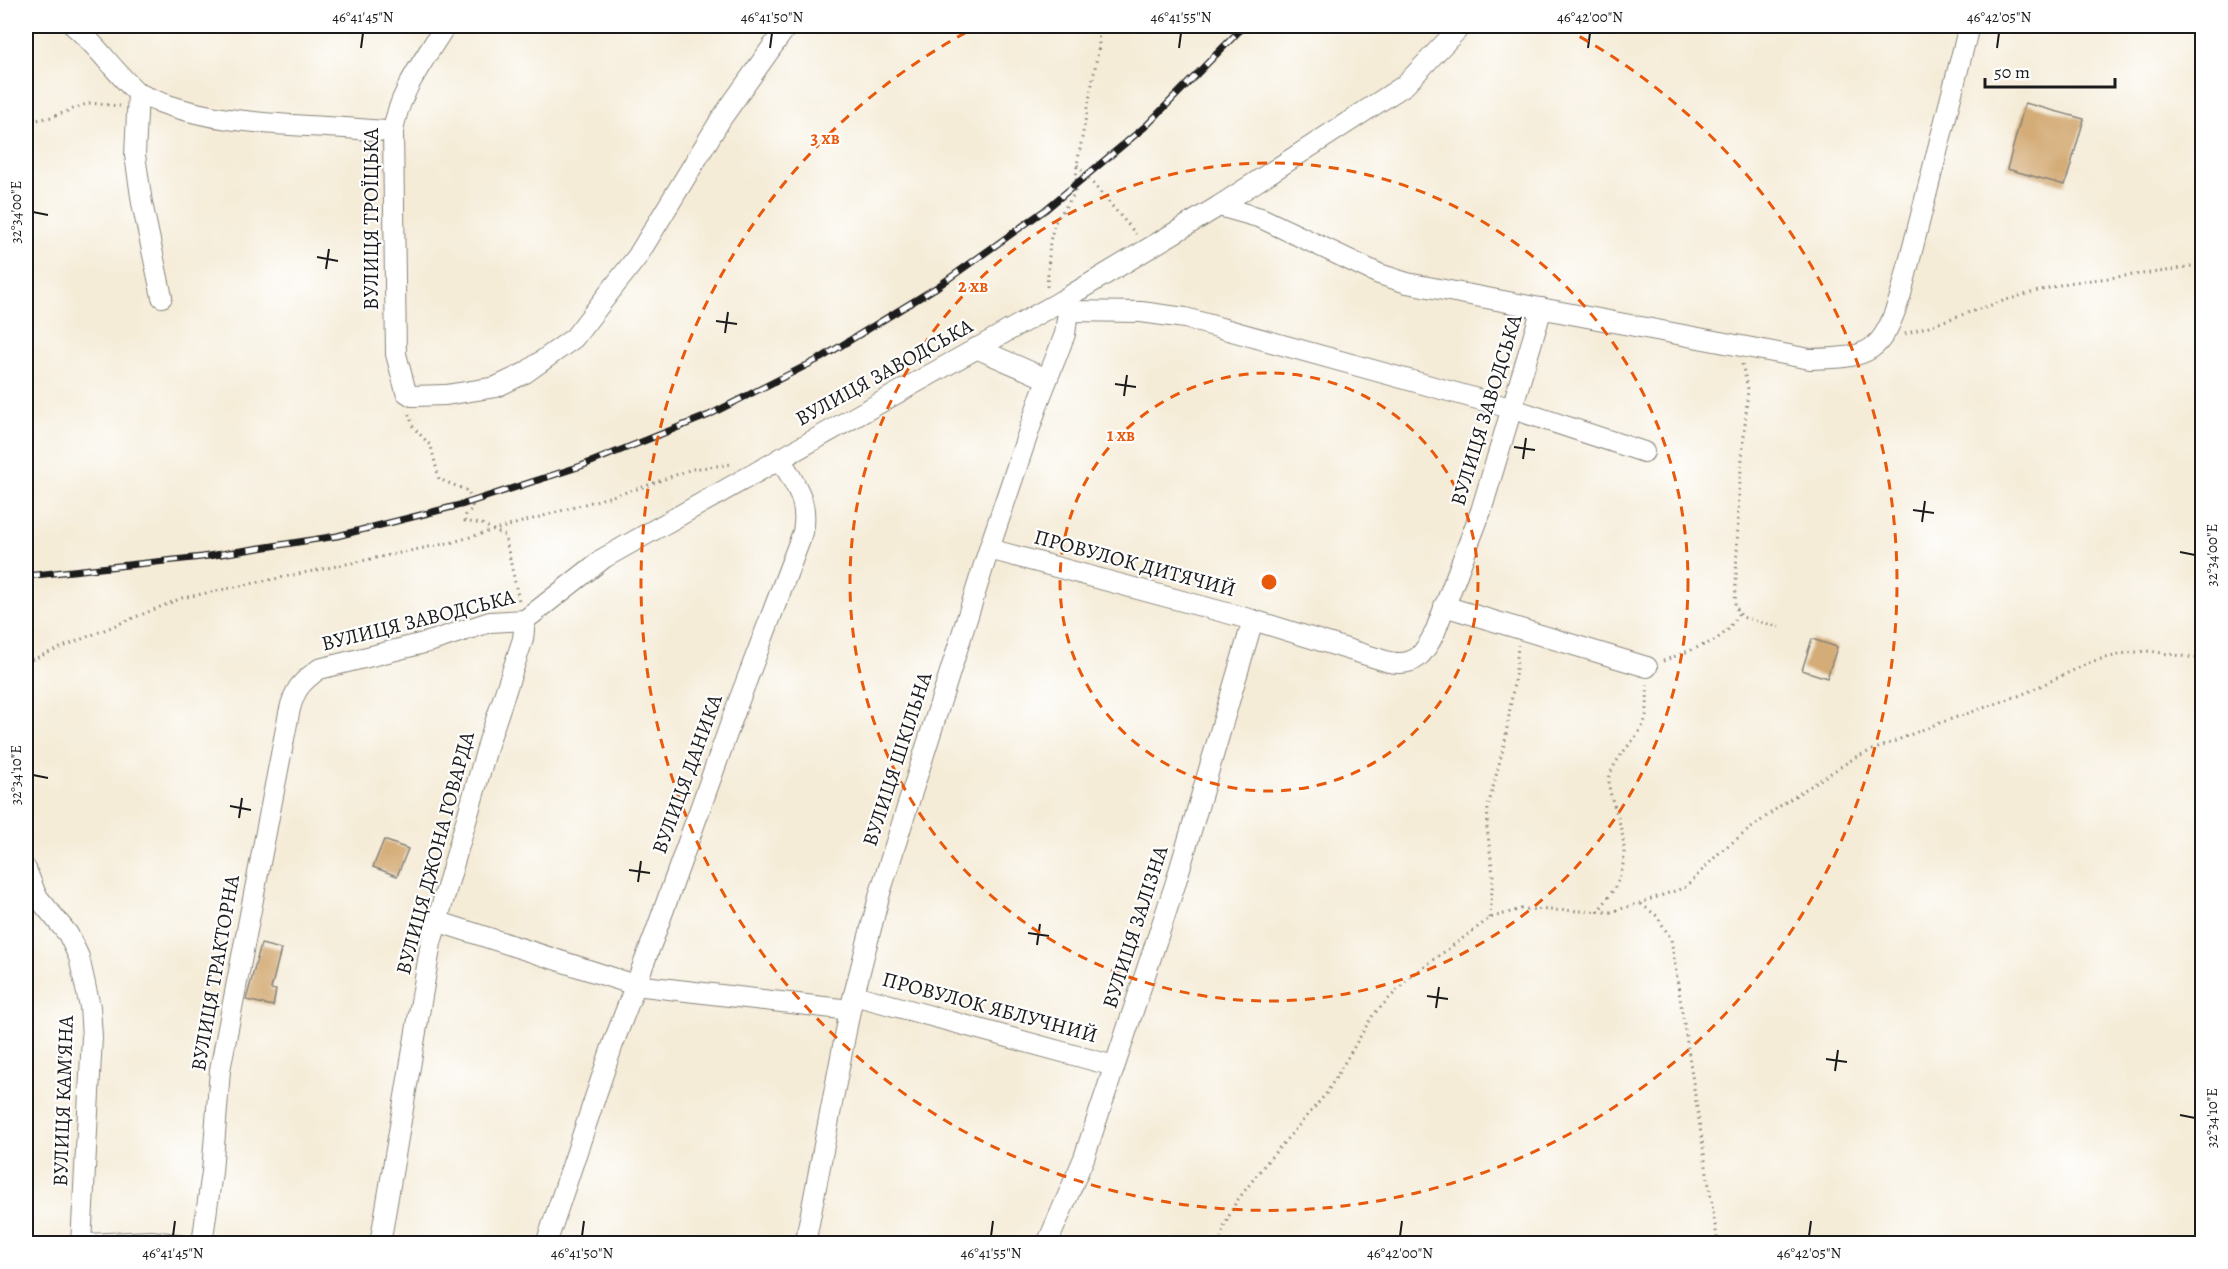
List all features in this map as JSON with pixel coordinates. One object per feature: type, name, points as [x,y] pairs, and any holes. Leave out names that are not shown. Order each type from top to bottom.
[{"type":"street","points":[[74,26],[93,43],[137,101],[135,155],[142,203],[162,297]]},
{"type":"street","name":"ВУЛИЦЯ ТРОЇЦЬКА","points":[[407,392],[396,354],[394,119],[404,96],[445,26]]},
{"type":"street","points":[[407,392],[446,395],[496,387],[525,373],[574,338],[637,257],[722,118],[787,26]]},
{"type":"street","points":[[1219,206],[1405,85],[1461,26]]},
{"type":"street","points":[[1542,308],[1810,359],[1864,354],[1880,342],[1891,324],[1901,294],[1969,26]]},
{"type":"street","points":[[137,101],[160,104],[192,114],[254,122],[393,132]]},
{"type":"street","name":"ВУЛИЦЯ ЗАВОДСЬКА","points":[[289,713],[297,689],[305,679],[319,669],[432,641],[490,622],[525,620],[604,558],[976,348],[1058,307],[1147,248],[1219,206],[1261,218],[1389,277],[1407,283],[1542,308],[1480,512],[1444,606]]},
{"type":"street","points":[[1058,307],[1141,312],[1185,318],[1510,408],[1644,452]]},
{"type":"street","name":"ВУЛИЦЯ ШКІЛЬНА","points":[[805,1244],[852,1002],[880,893],[989,549],[1047,379],[1065,334],[1068,321],[1058,307]]},
{"type":"street","points":[[976,348],[1047,379]]},
{"type":"street","name":"ВУЛИЦЯ ДАНИКА","points":[[546,1244],[613,1044],[803,532],[804,501],[780,458]]},
{"type":"street","name":"ПРОВУЛОК ДИТЯЧИЙ","points":[[989,549],[1253,620],[1399,664],[1411,662],[1428,646],[1444,606]]},
{"type":"street","points":[[1444,606],[1647,667]]},
{"type":"street","name":"ВУЛИЦЯ ДЖОНА ГОВАРДА","points":[[380,1244],[424,979],[436,921],[489,741],[523,639],[525,620]]},
{"type":"street","name":"ВУЛИЦЯ ЗАЛІЗНА","points":[[1047,1244],[1084,1158],[1175,885],[1253,620]]},
{"type":"street","name":"ВУЛИЦЯ ТРАКТОРНА","points":[[202,1244],[212,1172],[220,1070],[289,713]]},
{"type":"street","name":"ВУЛИЦЯ КАМ'ЯНА","points":[[26,869],[36,895],[74,944],[90,1007],[92,1037],[81,1244]]},
{"type":"street","name":"ПРОВУЛОК ЯБЛУЧНИЙ","points":[[436,921],[635,985],[852,1002],[1114,1066]]},
{"type":"street","points":[[88,1244],[151,1241],[177,1244]]},
{"type":"path","points":[[1058,307],[1050,241],[1055,222],[1076,193],[1077,165],[1099,46],[1098,26]]},
{"type":"path","points":[[26,122],[52,117],[89,103],[137,101]]},
{"type":"path","points":[[1077,165],[1147,248]]},
{"type":"path","points":[[1880,342],[2006,300],[2067,283],[2166,271],[2202,264]]},
{"type":"path","points":[[1738,345],[1748,389],[1738,492],[1735,606],[1743,616],[1779,627]]},
{"type":"path","points":[[407,392],[407,406],[413,427],[431,446],[440,479],[468,491],[472,508],[466,514],[465,521],[482,524],[505,536],[516,592],[525,620]]},
{"type":"path","points":[[26,662],[182,598],[453,542],[640,488],[692,469],[736,464]]},
{"type":"path","points":[[1597,912],[1618,884],[1624,865],[1623,838],[1610,793],[1610,777],[1618,758],[1645,718],[1647,667],[1713,641],[1727,631],[1740,612]]},
{"type":"path","points":[[1490,918],[1493,875],[1487,827],[1488,807],[1505,741],[1516,670],[1518,628]]},
{"type":"path","points":[[1220,1244],[1225,1224],[1236,1202],[1266,1163],[1326,1094],[1373,1015],[1409,978],[1490,918],[1521,909],[1611,912],[1640,903],[1686,886],[1721,851],[1775,810],[1856,757],[1934,725],[2021,695],[2093,661],[2126,652],[2149,651],[2202,659]]},
{"type":"path","points":[[1640,903],[1657,916],[1671,939],[1718,1244]]},
{"type":"building","points":[[2025,103],[2084,119],[2065,185],[2007,169]]},
{"type":"building","points":[[1812,639],[1837,647],[1827,678],[1802,670]]},
{"type":"building","points":[[384,840],[408,849],[397,876],[373,867]]},
{"type":"building","points":[[261,944],[281,949],[271,989],[276,990],[273,1006],[246,1000]]},
{"type":"railway","points":[[26,576],[202,557],[337,536],[464,504],[581,466],[709,415],[821,358],[937,287],[1045,210],[1147,125],[1244,26]]}]
